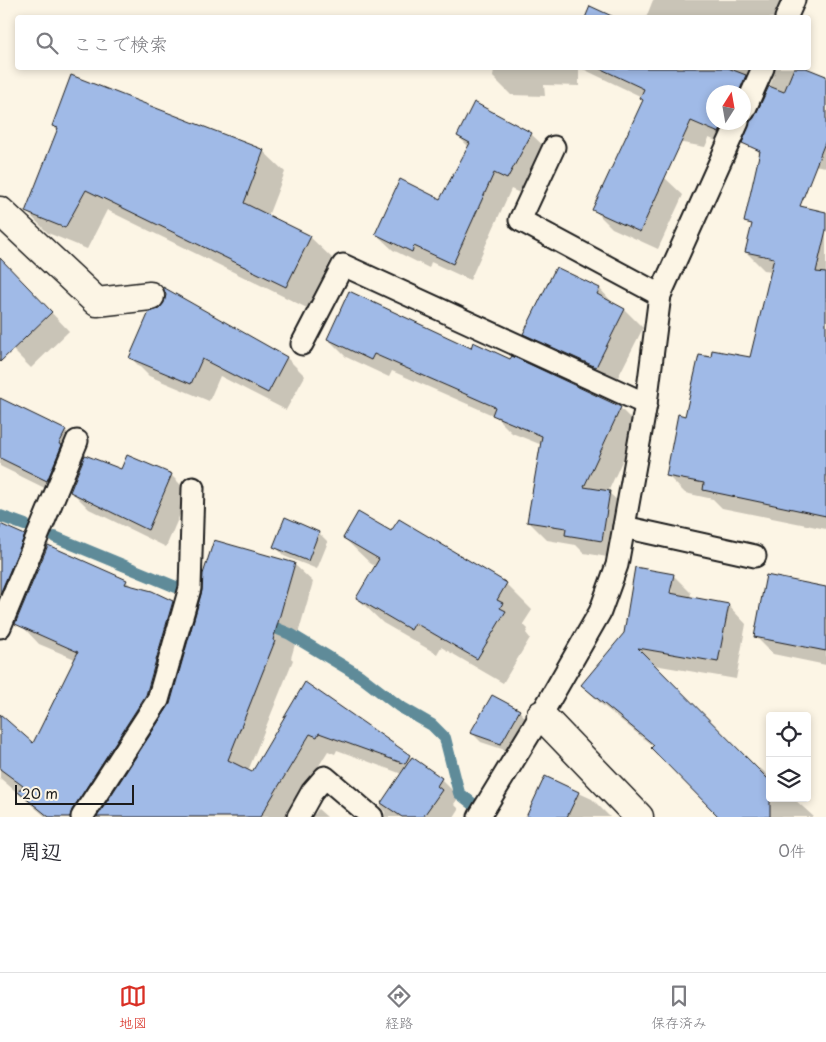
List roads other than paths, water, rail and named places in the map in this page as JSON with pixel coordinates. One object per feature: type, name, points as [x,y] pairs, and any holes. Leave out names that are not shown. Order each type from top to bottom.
[{"type":"street","points":[[0,211],[97,302],[150,296]]},
{"type":"street","points":[[541,715],[639,817]]},
{"type":"lane","points":[[787,15],[794,0]]},
{"type":"lane","points":[[751,95],[762,70]]},
{"type":"lane","points":[[479,817],[541,715],[600,612],[617,565],[646,404],[660,295],[734,130]]},
{"type":"lane","points":[[554,147],[520,220],[660,295]]},
{"type":"lane","points":[[302,344],[343,265],[646,404]]},
{"type":"lane","points":[[0,627],[77,441]]},
{"type":"lane","points":[[82,817],[158,700],[190,588],[193,488]]},
{"type":"lane","points":[[624,527],[755,556]]},
{"type":"lane","points":[[298,817],[312,792],[325,777],[372,817]]},
{"type":"waterway","points":[[0,516],[25,525]]},
{"type":"waterway","points":[[55,537],[176,587]]},
{"type":"waterway","points":[[261,622],[290,634],[360,676],[399,706],[432,725],[445,738],[459,793],[473,804]]}]
